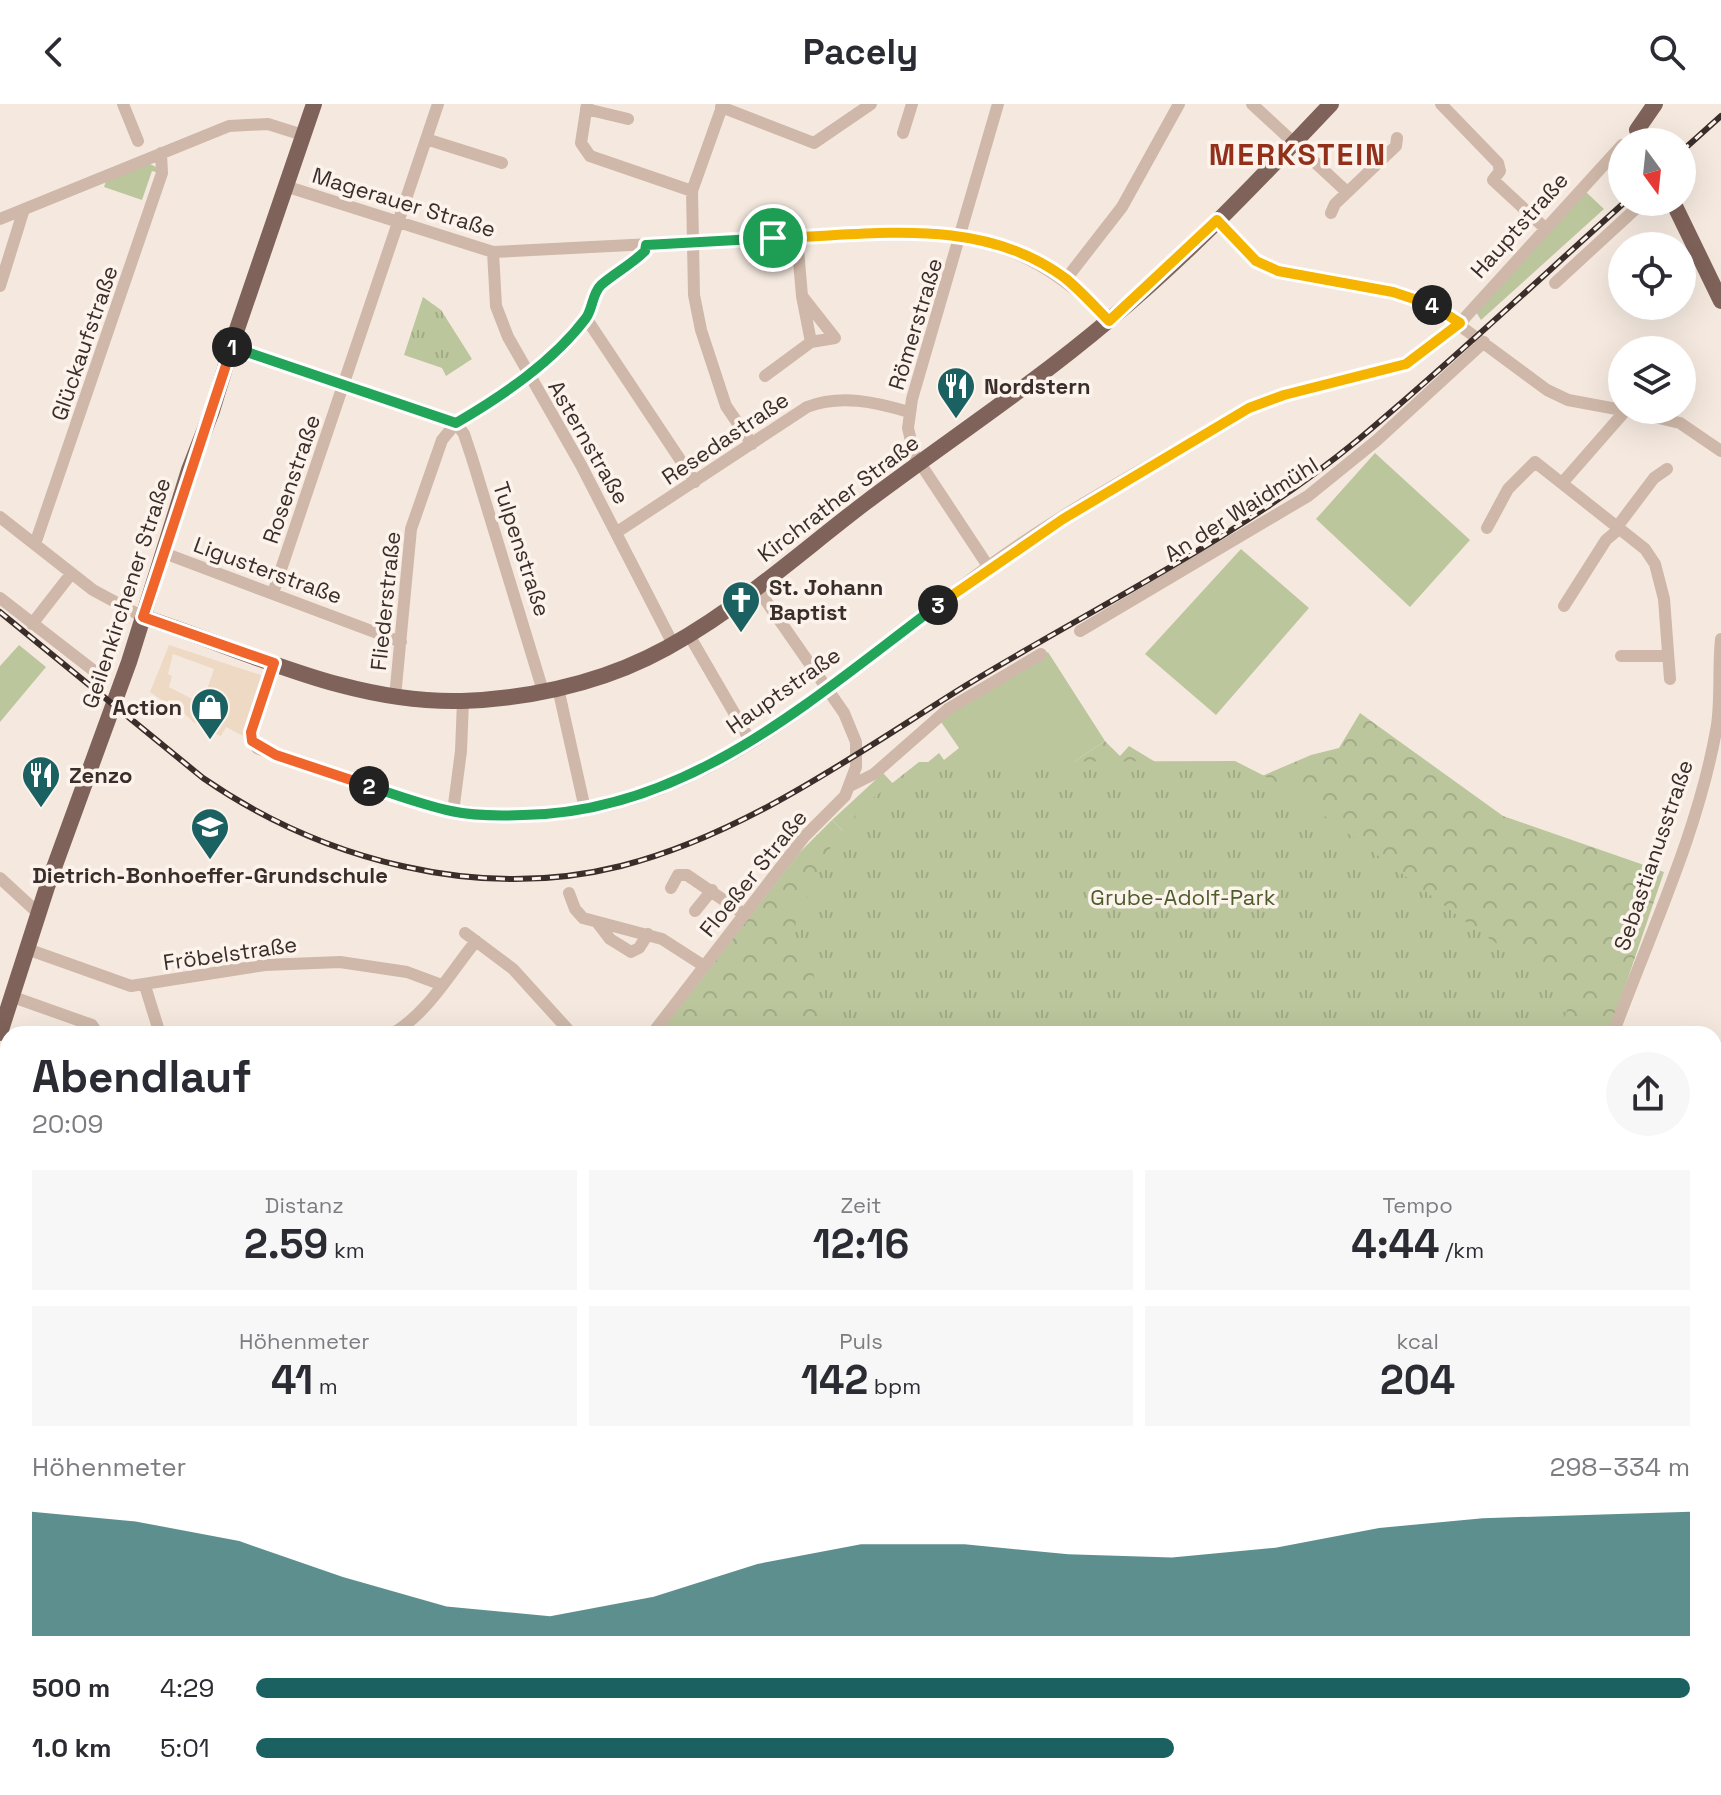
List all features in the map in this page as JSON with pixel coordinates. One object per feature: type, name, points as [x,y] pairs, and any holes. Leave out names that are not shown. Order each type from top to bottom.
[{"type":"main road","name":"Geilenkirchener Straße","points":[[3,1026],[38,913],[143,617],[184,484],[314,104]]},
{"type":"main road","name":"Kirchrather Straße","points":[[143,617],[343,686],[395,697],[463,701],[551,689],[606,675],[689,635],[757,588],[1109,321],[1217,220],[1331,104]]},
{"type":"main road","name":"Hauptstraße","points":[[1640,128],[1655,104]]},
{"type":"main road","points":[[1681,216],[1717,277],[1721,301]]},
{"type":"street","points":[[123,104],[138,141]]},
{"type":"street","name":"Rosenstraße","points":[[273,593],[438,104]]},
{"type":"street","points":[[752,444],[726,406],[701,330],[692,242],[692,191],[722,106],[806,141],[822,140],[871,104]]},
{"type":"street","points":[[903,133],[912,104]]},
{"type":"street","name":"Römerstraße","points":[[918,463],[909,440],[909,412],[998,104]]},
{"type":"street","points":[[1066,279],[1122,207],[1179,104]]},
{"type":"street","points":[[1252,104],[1347,192]]},
{"type":"street","points":[[1441,104],[1498,163],[1500,171],[1493,180],[1546,229]]},
{"type":"street","points":[[628,119],[586,106],[581,143],[590,156],[692,191]]},
{"type":"street","points":[[0,219],[229,126],[268,124],[303,135]]},
{"type":"street","points":[[1331,213],[1347,192],[1396,146],[1397,138]]},
{"type":"street","points":[[426,139],[502,163]]},
{"type":"street","name":"Glückaufstraße","points":[[35,544],[162,173],[161,153]]},
{"type":"street","name":"Hauptstraße","points":[[274,663],[251,732],[252,741],[276,755],[453,812],[552,815],[651,792],[698,772],[751,742],[988,566],[1249,408],[1284,395],[1406,364],[1460,323],[1608,165]]},
{"type":"street","name":"Magerauer Straße","points":[[285,186],[493,252],[905,231],[962,236],[1020,255],[1066,279],[1109,321]]},
{"type":"street","points":[[0,286],[24,209]]},
{"type":"street","points":[[1555,283],[1628,216]]},
{"type":"street","points":[[1217,220],[1256,261],[1278,271],[1393,292],[1432,305],[1460,323],[1529,379],[1568,400],[1608,407]]},
{"type":"street","points":[[797,238],[802,296],[811,342]]},
{"type":"street","points":[[232,347],[456,423],[503,395],[559,347],[586,318],[599,287],[637,260],[646,245]]},
{"type":"street","name":"Asternstraße","points":[[493,252],[496,306],[527,373],[617,532],[673,644]]},
{"type":"street","points":[[765,376],[811,342],[835,338],[802,296]]},
{"type":"street","points":[[586,318],[695,482]]},
{"type":"street","name":"An der Waidmühl","points":[[1080,631],[1308,496],[1376,441],[1484,342]]},
{"type":"street","name":"Resedastraße","points":[[617,532],[794,414],[822,401],[874,402],[909,412]]},
{"type":"street","name":"Fliederstraße","points":[[395,697],[411,529],[442,440],[456,423]]},
{"type":"street","name":"Tulpenstraße","points":[[456,423],[464,434],[551,689],[585,809]]},
{"type":"street","points":[[1563,482],[1612,424]]},
{"type":"street","points":[[1681,424],[1721,451]]},
{"type":"street","points":[[1487,528],[1508,489],[1535,462],[1563,482],[1645,549],[1661,579],[1665,656]]},
{"type":"street","points":[[918,463],[988,566]]},
{"type":"street","points":[[1564,606],[1591,562],[1654,478],[1667,469]]},
{"type":"street","points":[[0,517],[71,574],[121,607],[143,617]]},
{"type":"street","name":"Ligusterstraße","points":[[164,553],[401,642]]},
{"type":"street","points":[[32,624],[71,574]]},
{"type":"street","points":[[757,588],[844,713],[856,742],[856,767],[850,786]]},
{"type":"street","points":[[0,598],[98,674]]},
{"type":"street","points":[[689,635],[751,742]]},
{"type":"street","name":"Sebastianusstraße","points":[[1616,1026],[1683,847],[1708,764],[1717,725],[1721,639]]},
{"type":"street","points":[[850,786],[874,774],[948,709],[1041,654]]},
{"type":"street","points":[[1621,656],[1665,656],[1670,659],[1670,679]]},
{"type":"street","points":[[453,812],[461,751],[463,701]]},
{"type":"street","name":"Floeßer Straße","points":[[658,1026],[804,837],[838,804],[850,786]]},
{"type":"street","points":[[671,888],[683,874],[712,890],[744,914]]},
{"type":"street","points":[[0,878],[38,913]]},
{"type":"street","points":[[695,911],[712,890]]},
{"type":"street","points":[[569,893],[578,914],[597,922],[648,934],[674,945],[704,966]]},
{"type":"street","points":[[597,922],[610,939],[631,952],[639,948],[648,934]]},
{"type":"street","points":[[465,933],[538,993],[565,1026]]},
{"type":"street","points":[[404,1026],[442,985],[476,941]]},
{"type":"street","name":"Fröbelstraße","points":[[27,949],[109,979],[145,986],[265,965],[340,962],[394,969],[442,985]]},
{"type":"street","points":[[145,986],[158,1026]]},
{"type":"street","points":[[13,997],[93,1026]]},
{"type":"green space","points":[[146,162],[160,169],[159,173],[152,171],[142,200],[104,187],[107,178]]},
{"type":"green space","points":[[1586,192],[1604,209],[1481,320],[1476,312]]},
{"type":"green space","points":[[423,297],[441,310],[472,359],[446,376],[442,368],[404,355]]},
{"type":"green space","points":[[1375,453],[1470,540],[1410,607],[1316,519]]},
{"type":"green space","points":[[1241,549],[1309,608],[1216,715],[1145,654]]},
{"type":"green space","points":[[19,645],[46,667],[0,722],[0,666]]},
{"type":"green space","points":[[1048,652],[1105,741],[894,882],[832,820],[883,773],[897,788],[939,753],[944,760],[959,748],[939,719]]},
{"type":"green space","name":"Grube-Adolf-Park","points":[[1360,713],[1503,816],[1664,872],[1612,1026],[665,1026],[799,853],[832,820],[894,882],[1105,741],[1120,756],[1129,746],[1213,797],[1311,755],[1339,748]]},
{"type":"green space","name":"Grube-Adolf-Park","points":[[1235,761],[1286,787],[1477,930],[1572,995],[1562,1026],[820,1026],[823,1006],[812,969],[794,939],[796,921],[830,848],[863,806],[919,762]]},
{"type":"shaded area","points":[[169,645],[264,676],[243,736],[226,727],[221,736],[208,731],[209,728],[193,722],[182,711],[180,713],[150,692]],"holes":[[[173,654],[214,669],[202,704],[169,687],[172,676],[168,674]]]},
{"type":"railway","points":[[1696,138],[1721,116]]},
{"type":"railway","points":[[0,612],[203,778],[249,807],[298,831],[350,851],[403,866],[457,876],[512,879],[567,876],[621,866],[667,852],[756,813],[1265,508],[1359,439],[1609,216]]},
{"type":"place","name":"Nordstern","points":[[956,420]]},
{"type":"place","name":"St. Johann Baptist","points":[[741,634]]},
{"type":"place","name":"Action","points":[[210,741]]},
{"type":"place","name":"Zenzo","points":[[41,809]]},
{"type":"place","name":"Dietrich-Bonhoeffer-Grundschule","points":[[210,861]]},
{"type":"district","name":"MERKSTEIN","points":[[1298,154]]},
{"type":"route","points":[[1217,220],[1256,261],[1278,271],[1393,292],[1432,305],[1460,323],[1406,364],[1284,395],[1249,408],[988,566],[783,722],[751,742],[698,772],[651,792],[585,809],[552,815],[493,816],[453,812],[257,748],[251,732],[274,663],[143,617],[165,542],[232,347],[456,423],[503,395],[559,347],[586,318],[599,287],[637,260],[646,245],[773,238],[905,231],[962,236],[1049,268],[1066,279],[1109,321],[1217,220]]}]
